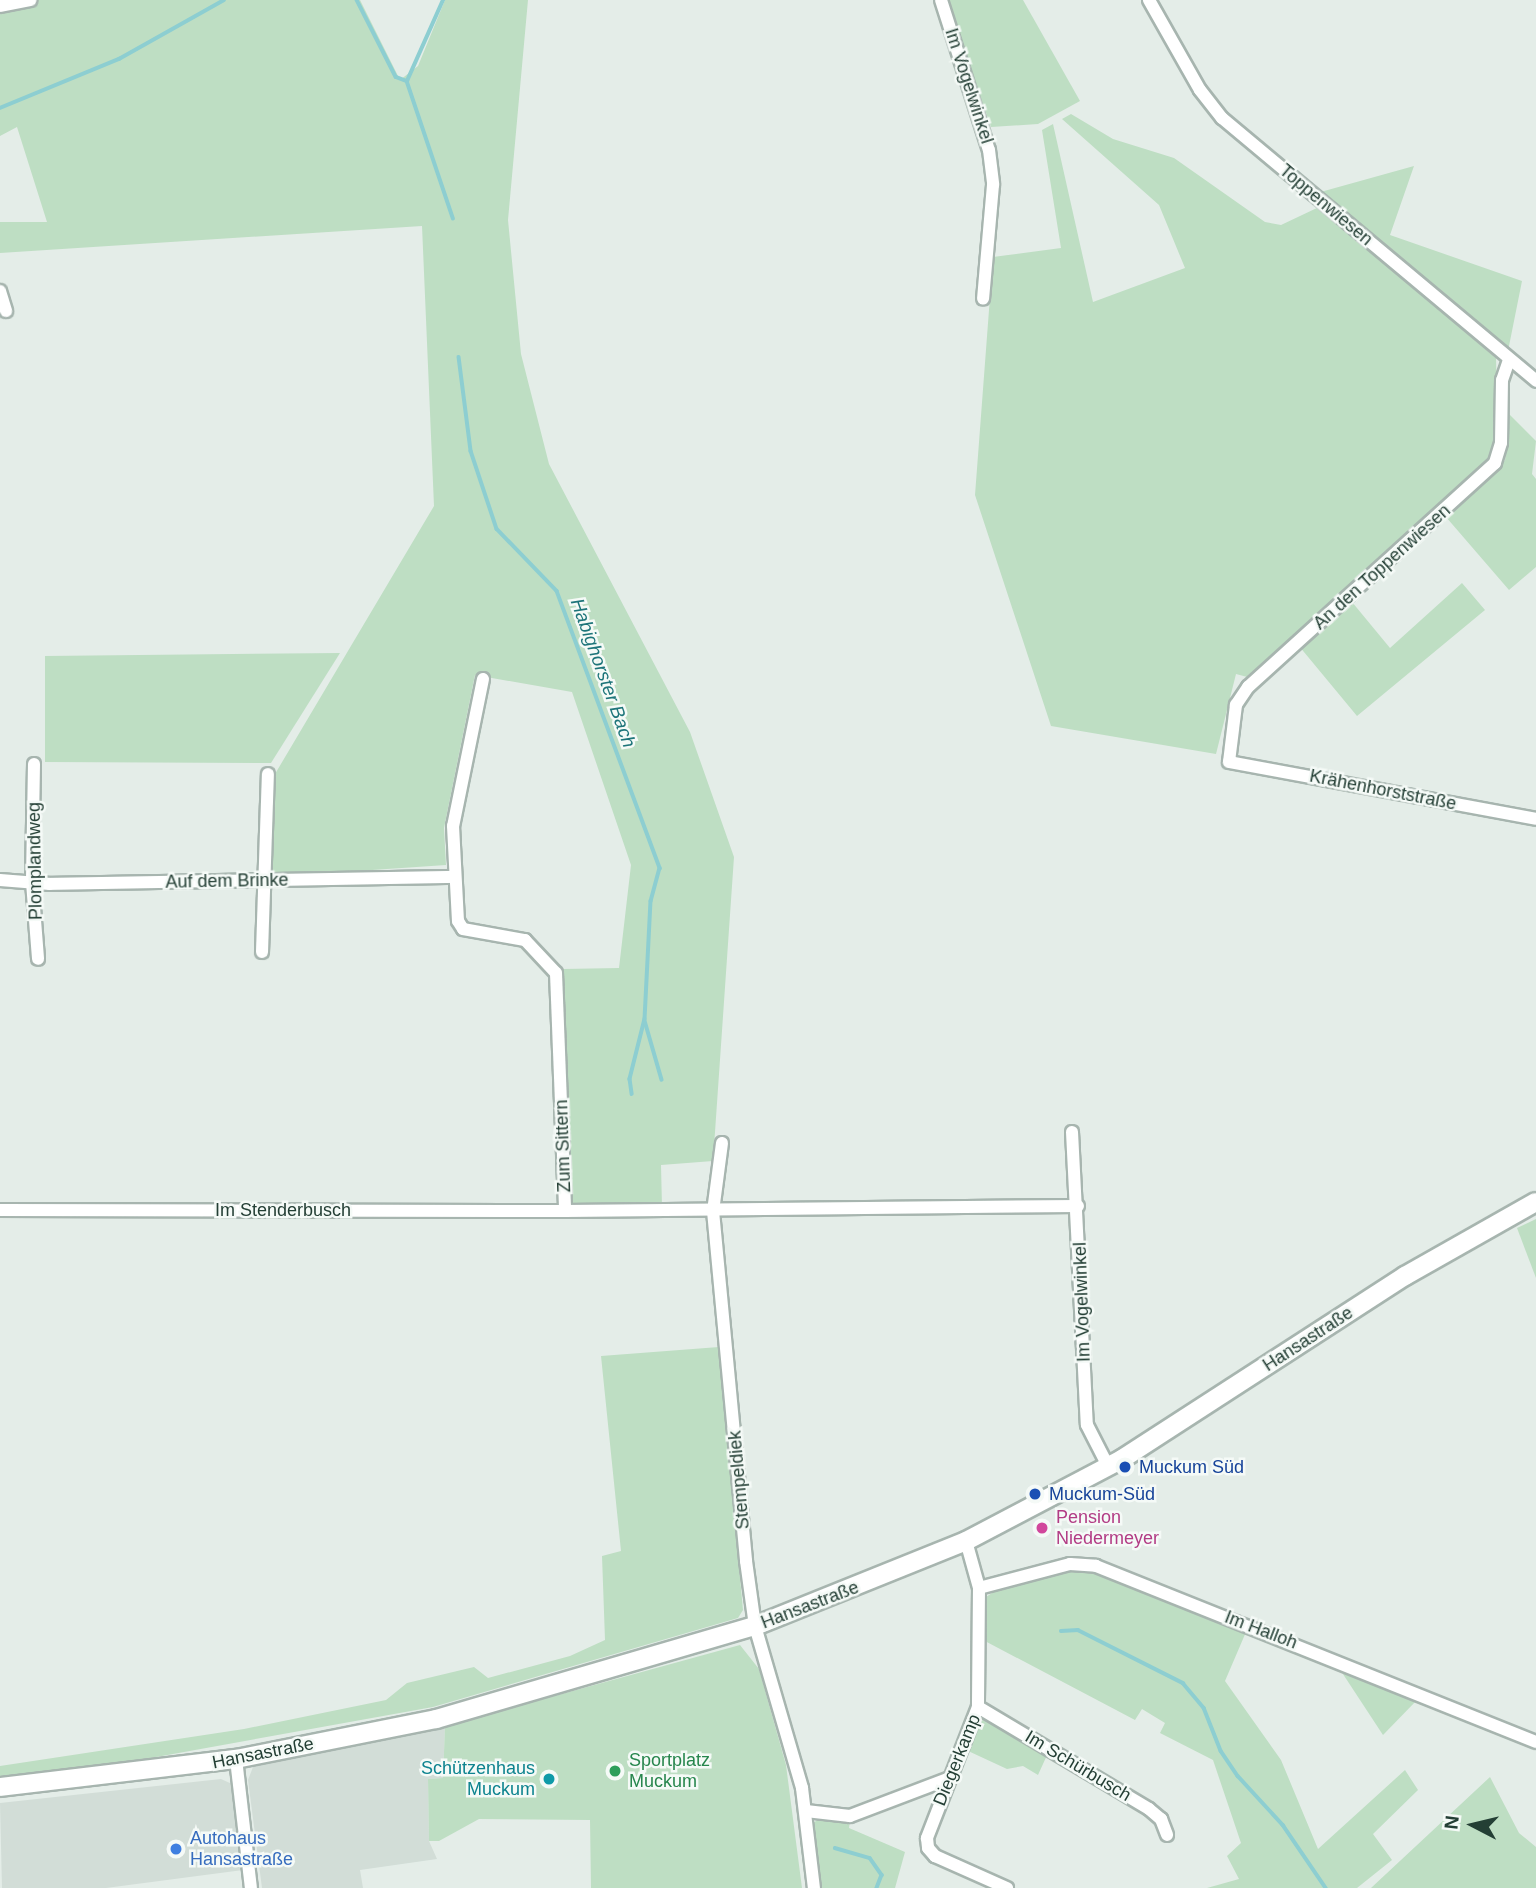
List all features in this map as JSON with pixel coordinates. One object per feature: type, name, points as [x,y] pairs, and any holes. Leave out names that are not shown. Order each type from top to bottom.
[{"type":"main road","name":"Hansastraße","points":[[0,1787],[236,1759],[436,1719],[755,1626],[966,1541],[1108,1466],[1405,1276],[1536,1202]]},
{"type":"street","points":[[0,6],[30,0]]},
{"type":"street","name":"Im Vogelwinkel","points":[[941,0],[989,149],[993,185],[983,299]]},
{"type":"street","name":"Toppenwiesen","points":[[1149,0],[1200,90],[1222,118],[1536,381]]},
{"type":"street","points":[[0,291],[6,310]]},
{"type":"street","name":"An den Toppenwiesen","points":[[1229,762],[1236,705],[1248,687],[1495,463],[1501,443],[1502,380],[1509,360]]},
{"type":"street","name":"Zum Sittern","points":[[483,679],[453,826],[458,921],[463,929],[524,940],[556,973],[565,1211],[1078,1206]]},
{"type":"street","name":"Krähenhorststraße","points":[[1229,762],[1536,819]]},
{"type":"street","name":"Plomplandweg","points":[[34,764],[32,882],[38,959]]},
{"type":"street","points":[[262,952],[268,774]]},
{"type":"street","name":"Auf dem Brinke","points":[[0,880],[32,882],[454,877]]},
{"type":"street","name":"Im Vogelwinkel","points":[[1072,1132],[1078,1206],[1087,1426],[1108,1466]]},
{"type":"street","name":"Stempeldiek","points":[[722,1143],[713,1211],[755,1626],[806,1811],[814,1888]]},
{"type":"street","name":"Im Stenderbusch","points":[[0,1210],[565,1211]]},
{"type":"street","name":"Diegerkamp","points":[[966,1541],[979,1588],[978,1707],[927,1838],[928,1848],[935,1856],[1007,1888]]},
{"type":"street","name":"Im Halloh","points":[[979,1588],[1070,1564],[1096,1566],[1536,1742]]},
{"type":"street","name":"Im Schürbusch","points":[[978,1707],[1149,1809],[1161,1819],[1167,1835]]},
{"type":"street","points":[[236,1759],[251,1888]]},
{"type":"street","points":[[806,1811],[850,1816],[950,1778]]},
{"type":"shaded area","points":[[445,1726],[443,1778],[428,1779],[429,1841],[437,1859],[360,1870],[363,1888],[262,1888],[248,1780],[253,1767]]},
{"type":"shaded area","points":[[221,1779],[232,1784],[243,1870],[106,1888],[2,1888],[0,1803]]},
{"type":"green space","points":[[0,0],[360,0],[400,80],[418,66],[445,0],[528,0],[508,220],[521,354],[549,464],[690,732],[734,857],[713,1161],[661,1165],[662,1207],[573,1207],[568,1187],[563,969],[619,968],[631,865],[572,692],[475,675],[444,828],[446,865],[269,877],[275,774],[434,506],[422,226],[0,253],[0,222],[47,222],[17,127],[0,136]]},
{"type":"green space","points":[[947,0],[1023,0],[1080,101],[1038,124],[991,127]]},
{"type":"green space","points":[[1071,114],[1113,139],[1174,158],[1265,222],[1281,225],[1319,207],[1496,358],[1498,443],[1493,458],[1251,678],[1236,674],[1216,754],[1051,726],[975,495],[993,257],[1061,248],[1042,130],[1053,124],[1093,302],[1185,268],[1159,205],[1062,119]]},
{"type":"green space","points":[[1414,166],[1390,235],[1522,281],[1508,351],[1317,193]]},
{"type":"green space","points":[[1509,414],[1536,441],[1532,474],[1536,479],[1536,567],[1509,590],[1446,517],[1505,460]]},
{"type":"green space","points":[[1462,583],[1485,610],[1357,716],[1299,646],[1352,602],[1390,648]]},
{"type":"green space","points":[[340,653],[271,763],[45,762],[45,656]]},
{"type":"green space","points":[[1536,1219],[1536,1278],[1517,1228]]},
{"type":"green space","points":[[719,1347],[743,1610],[738,1618],[433,1707],[90,1769],[0,1776],[0,1766],[244,1729],[386,1700],[407,1683],[474,1667],[488,1678],[570,1656],[605,1640],[602,1556],[621,1551],[601,1356]]},
{"type":"green space","points":[[1070,1570],[1097,1574],[1246,1632],[1225,1681],[1281,1760],[1318,1849],[1405,1770],[1418,1790],[1373,1834],[1392,1860],[1357,1888],[1207,1888],[1239,1879],[1227,1856],[1241,1843],[1213,1760],[1160,1733],[1165,1723],[1142,1709],[1135,1720],[983,1640],[983,1599],[998,1589]]},
{"type":"green space","name":"Sportplatz Muckum","points":[[740,1645],[759,1669],[786,1765],[802,1888],[591,1888],[590,1820],[479,1819],[439,1841],[429,1841],[428,1779],[443,1778],[445,1726]]},
{"type":"green space","points":[[1339,1668],[1418,1699],[1383,1735]]},
{"type":"green space","points":[[987,1719],[1048,1753],[1038,1775],[1023,1766],[1007,1769],[966,1750],[977,1722]]},
{"type":"green space","points":[[1490,1777],[1519,1833],[1536,1847],[1536,1888],[1371,1888]]},
{"type":"green space","points":[[819,1819],[850,1820],[849,1828],[905,1852],[895,1888],[820,1888],[813,1823]]},
{"type":"waterway","name":"Habighorster Bach","points":[[0,108],[119,59],[224,0]]},
{"type":"waterway","name":"Habighorster Bach","points":[[357,0],[396,77],[407,81],[443,0]]},
{"type":"waterway","name":"Habighorster Bach","points":[[407,81],[453,218]]},
{"type":"waterway","name":"Habighorster Bach","points":[[459,357],[471,451],[497,529],[557,591],[660,868],[651,901],[645,1019],[630,1079],[632,1094]]},
{"type":"waterway","name":"Habighorster Bach","points":[[645,1021],[662,1080]]},
{"type":"waterway","points":[[1061,1631],[1078,1630],[1183,1683],[1204,1708],[1221,1751],[1238,1776],[1283,1825],[1326,1888]]},
{"type":"waterway","points":[[835,1848],[870,1858],[882,1875],[877,1888]]},
{"type":"place","name":"Muckum Süd","points":[[1125,1467]]},
{"type":"place","name":"Muckum-Süd","points":[[1035,1494]]},
{"type":"place","name":"Pension Niedermeyer","points":[[1042,1528]]},
{"type":"place","name":"Sportplatz Muckum","points":[[615,1771]]},
{"type":"place","name":"Schützenhaus Muckum","points":[[549,1779]]},
{"type":"place","name":"Autohaus Hansastraße","points":[[176,1849]]}]
